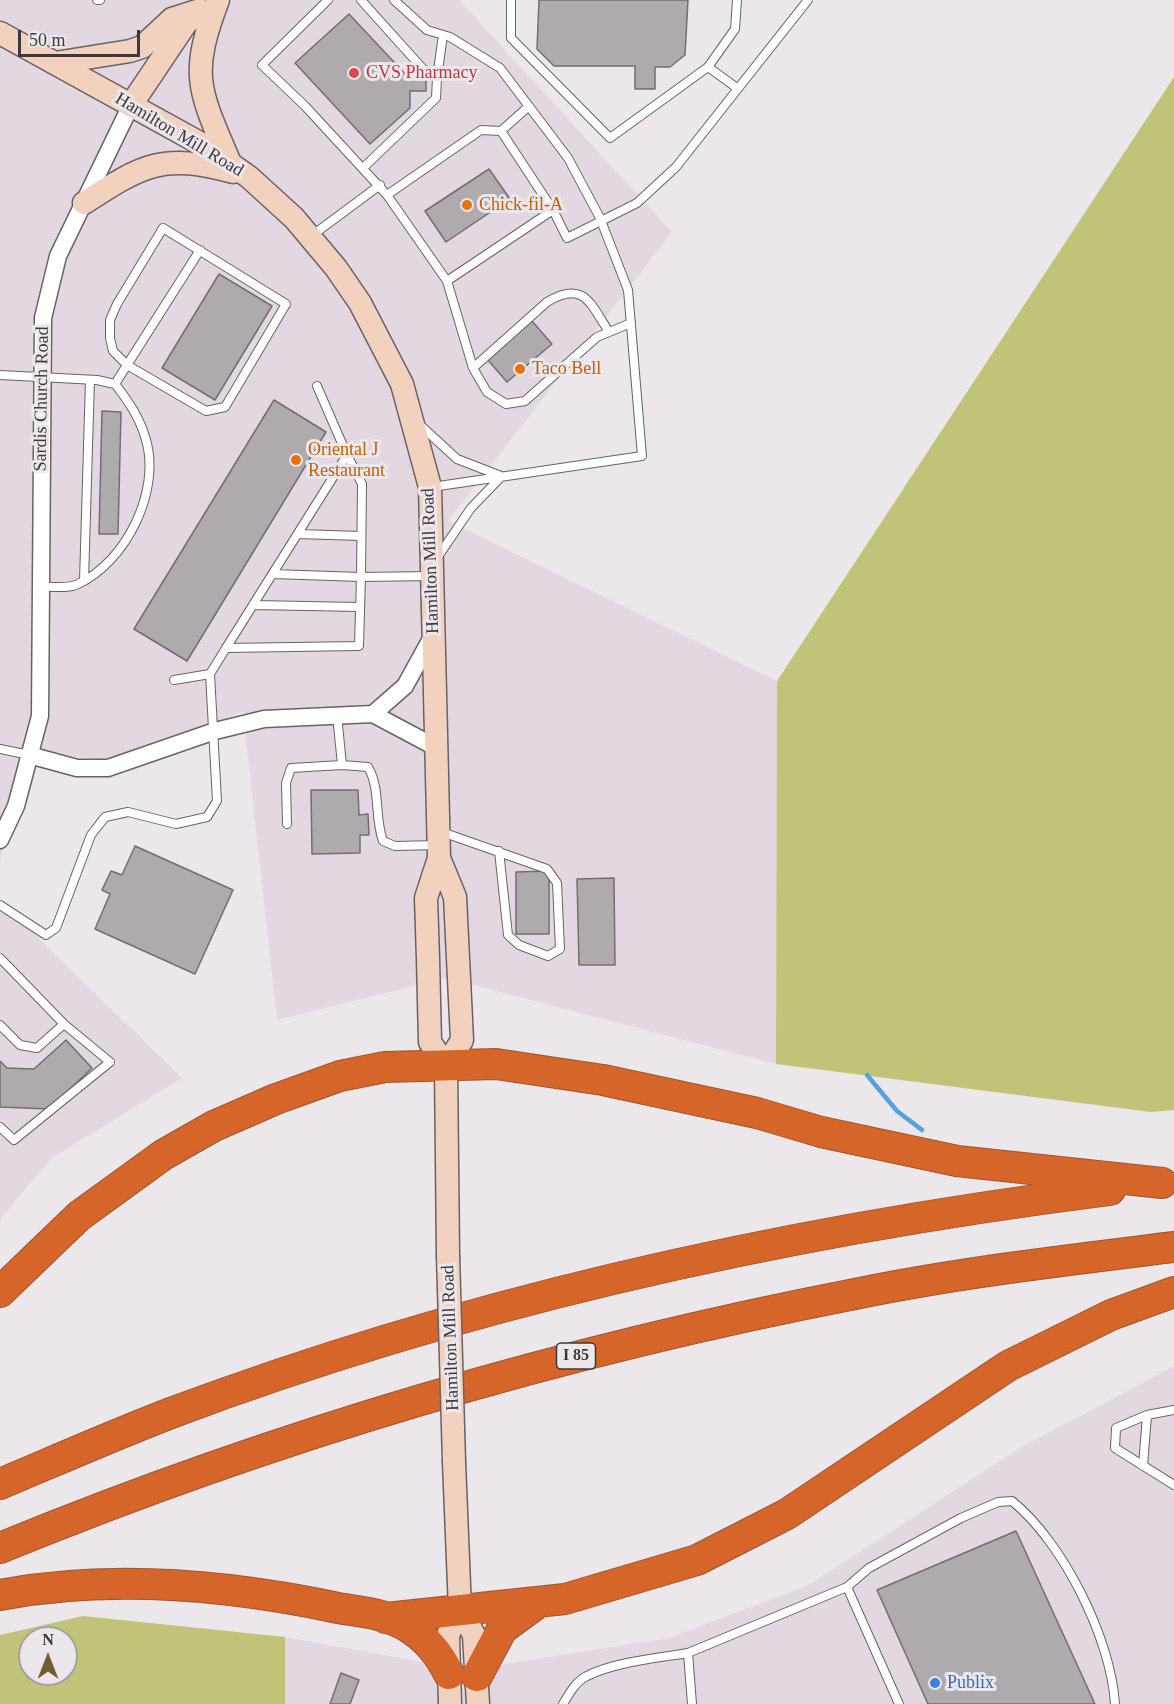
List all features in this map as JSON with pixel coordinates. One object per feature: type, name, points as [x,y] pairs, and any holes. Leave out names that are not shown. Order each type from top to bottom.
[{"type":"highway","points":[[0,1292],[79,1216],[163,1155],[214,1126],[276,1099],[340,1076],[385,1066],[496,1064],[603,1080],[756,1113],[821,1132],[957,1161],[1168,1183]]},
{"type":"highway","points":[[0,1484],[172,1413],[252,1385],[416,1332],[557,1294],[699,1260],[859,1228],[1006,1203],[1168,1183]]},
{"type":"highway","name":"I 85","points":[[0,1548],[192,1473],[341,1423],[485,1380],[687,1328],[862,1292],[1041,1263],[1174,1247]]},
{"type":"highway","points":[[386,1618],[565,1599],[697,1560],[788,1514],[1008,1366],[1111,1316],[1174,1292]]},
{"type":"highway","points":[[0,1595],[76,1584],[142,1584],[298,1599],[386,1618],[407,1626],[420,1635],[468,1685],[502,1629],[540,1602]]},
{"type":"main road","points":[[55,63],[142,47],[172,19],[211,3]]},
{"type":"main road","points":[[211,3],[200,52],[199,76],[204,102],[230,163]]},
{"type":"main road","name":"Sardis Church Road","points":[[131,105],[186,23],[211,3]]},
{"type":"main road","name":"Hamilton Mill Road","points":[[0,33],[230,163],[249,177],[310,237],[360,303],[402,384],[430,487],[439,844],[455,897],[462,1040],[446,1066],[448,1255],[454,1462],[460,1609],[474,1635],[468,1685],[450,1704]]},
{"type":"main road","points":[[84,202],[127,175],[163,163],[195,162],[249,177]]},
{"type":"main road","name":"Hamilton Mill Road","points":[[439,844],[426,898],[430,1042],[446,1066]]},
{"type":"street","name":"Sardis Church Road","points":[[0,840],[16,806],[40,716],[43,318],[58,256],[131,105]]},
{"type":"street","points":[[374,714],[405,686],[433,635]]},
{"type":"street","points":[[29,755],[77,768],[108,768],[215,731],[264,719],[374,714],[436,748]]},
{"type":"lane","points":[[328,0],[262,65],[380,185],[447,281],[473,368],[487,392],[506,405],[525,401],[597,337],[631,323]]},
{"type":"lane","points":[[362,0],[423,69],[437,78]]},
{"type":"lane","points":[[394,0],[427,30],[443,35],[500,68],[568,158],[601,221],[628,290],[642,456],[430,487]]},
{"type":"lane","points":[[511,0],[511,38],[610,138],[708,67],[735,29],[737,0]]},
{"type":"lane","points":[[501,131],[554,210],[567,238],[637,203],[651,192],[676,167],[808,0]]},
{"type":"lane","points":[[364,167],[436,98],[443,35]]},
{"type":"lane","points":[[708,67],[737,88]]},
{"type":"lane","points":[[387,195],[481,130],[501,131],[529,106]]},
{"type":"lane","points":[[310,237],[380,185]]},
{"type":"lane","points":[[447,281],[554,210]]},
{"type":"lane","points":[[163,228],[286,304],[225,407],[206,411],[127,365],[113,351],[110,320],[163,228]]},
{"type":"lane","points":[[115,384],[200,250]]},
{"type":"lane","points":[[473,368],[547,302],[561,293],[574,291],[583,295],[609,332]]},
{"type":"lane","points":[[0,375],[90,380],[115,384],[135,411],[147,442],[150,470],[142,505],[122,547],[98,572],[84,581],[76,585],[42,587]]},
{"type":"lane","points":[[84,581],[90,380]]},
{"type":"lane","points":[[226,648],[359,646],[362,484],[317,386]]},
{"type":"lane","points":[[410,414],[457,459],[502,477]]},
{"type":"lane","points":[[0,905],[46,935],[56,928],[91,835],[105,817],[128,812],[176,824],[207,817],[217,801],[215,731],[210,674],[347,455]]},
{"type":"lane","points":[[273,574],[361,577],[432,571],[471,507],[502,477]]},
{"type":"lane","points":[[298,534],[361,536]]},
{"type":"lane","points":[[253,605],[360,607]]},
{"type":"lane","points":[[174,680],[210,674]]},
{"type":"lane","points":[[337,715],[342,765]]},
{"type":"lane","points":[[0,749],[29,755]]},
{"type":"lane","points":[[287,824],[286,783],[291,768],[342,765],[368,767],[375,778],[378,828],[383,841],[395,846],[439,844],[499,850],[547,869],[557,883],[560,949],[548,956],[519,945],[508,935],[499,850]]},
{"type":"lane","points":[[0,958],[64,1024],[110,1062],[14,1140],[0,1126]]},
{"type":"lane","points":[[0,1025],[20,1045],[37,1048],[64,1024]]},
{"type":"lane","points":[[1174,1410],[1147,1415],[1116,1428],[1115,1448],[1174,1485]]},
{"type":"lane","points":[[1143,1466],[1147,1415]]},
{"type":"lane","points":[[563,1704],[570,1692],[587,1676],[607,1668],[688,1653],[847,1587],[869,1568],[961,1518],[998,1502],[1012,1501],[1028,1514],[1061,1560],[1080,1594],[1109,1663],[1115,1704]]},
{"type":"lane","points":[[847,1587],[899,1704]]},
{"type":"lane","points":[[688,1653],[692,1704]]},
{"type":"shaded area","points":[[0,0],[459,0],[672,232],[448,521],[777,681],[776,1064],[446,978],[277,1020],[243,711],[133,761],[34,754],[0,860]]},
{"type":"shaded area","points":[[0,900],[182,1078],[52,1158],[0,1219]]},
{"type":"shaded area","points":[[1174,1366],[1174,1704],[285,1704],[285,1637],[467,1670],[669,1638],[807,1586],[1020,1448]]},
{"type":"green space","points":[[1174,77],[1174,1110],[1151,1112],[776,1064],[777,681]]},
{"type":"green space","points":[[83,1616],[285,1637],[285,1704],[0,1704],[0,1635],[18,1631],[18,1686],[78,1686],[78,1626],[39,1626]]},
{"type":"building","points":[[539,0],[688,0],[685,55],[670,67],[655,67],[655,89],[635,89],[635,66],[554,66],[537,49]]},
{"type":"building","name":"CVS Pharmacy","points":[[349,14],[408,77],[426,77],[426,91],[410,91],[410,108],[370,144],[295,63]]},
{"type":"building","name":"Chick-fil-A","points":[[489,169],[510,199],[446,242],[425,211]]},
{"type":"building","points":[[219,274],[272,306],[215,400],[162,368]]},
{"type":"building","points":[[532,321],[552,344],[507,382],[487,359]]},
{"type":"building","points":[[274,400],[326,432],[187,661],[134,629]]},
{"type":"building","points":[[102,411],[121,412],[118,534],[99,534]]},
{"type":"building","points":[[311,790],[358,790],[359,815],[368,814],[369,835],[360,835],[360,853],[312,854]]},
{"type":"building","points":[[135,846],[233,890],[195,974],[95,929],[110,894],[102,890],[111,871],[122,875]]},
{"type":"building","points":[[549,871],[549,934],[516,934],[516,872]]},
{"type":"building","points":[[614,878],[615,965],[579,965],[577,879]]},
{"type":"building","points":[[66,1040],[92,1068],[49,1109],[0,1107],[0,1061],[7,1068],[34,1069]]},
{"type":"building","points":[[1016,1531],[1095,1704],[928,1704],[877,1590]]},
{"type":"building","points":[[341,1673],[359,1680],[350,1704],[330,1704]]},
{"type":"waterway","points":[[867,1075],[897,1111],[922,1130]]},
{"type":"place","name":"CVS Pharmacy","points":[[354,73]]},
{"type":"place","name":"Chick-fil-A","points":[[467,205]]},
{"type":"place","name":"Taco Bell","points":[[520,369]]},
{"type":"place","name":"Oriental J Restaurant","points":[[296,460]]},
{"type":"place","name":"Publix","points":[[935,1683]]}]
